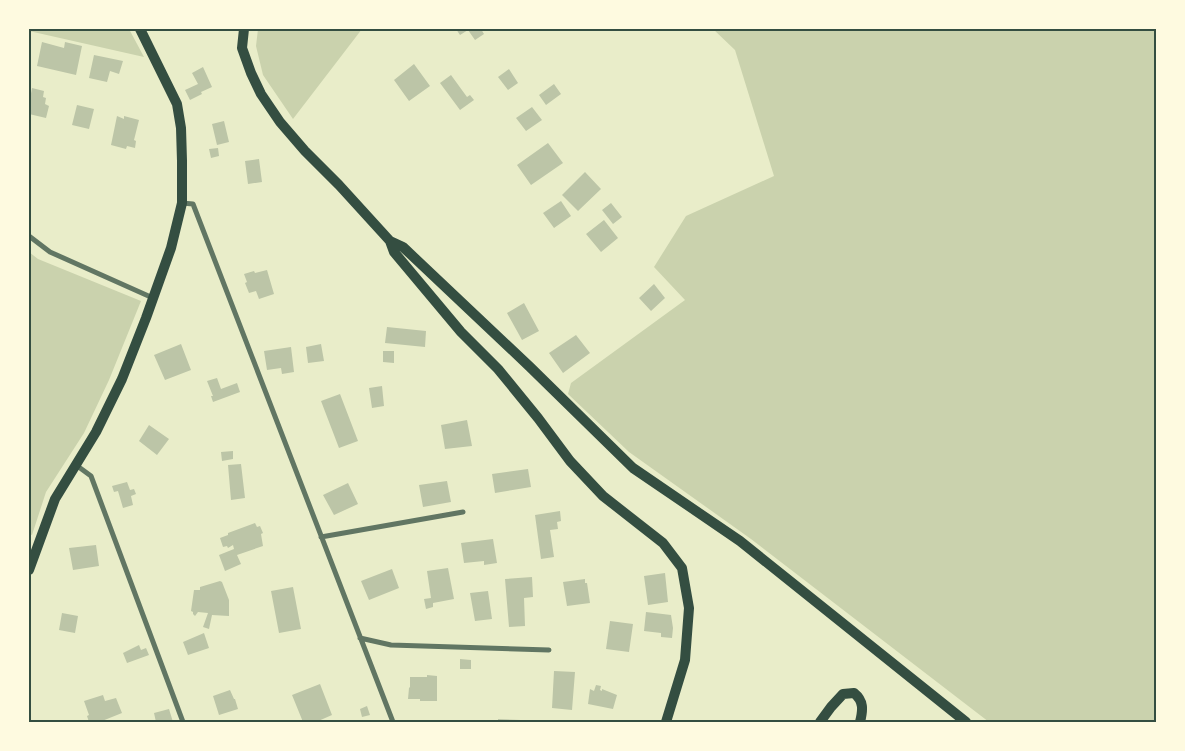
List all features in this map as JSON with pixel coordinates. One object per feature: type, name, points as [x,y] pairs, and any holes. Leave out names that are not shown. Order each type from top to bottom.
[{"type":"main road","points":[[29,570],[55,498],[96,432],[122,379],[171,248],[182,203],[182,161],[177,104],[140,29]]},
{"type":"main road","points":[[244,29],[242,48],[251,73],[261,94],[280,122],[390,241],[394,252],[461,332],[498,369],[570,461],[603,496],[663,543],[682,568],[689,608],[685,660],[666,722]]},
{"type":"main road","points":[[390,241],[403,246],[633,468],[740,541],[966,722]]},
{"type":"main road","points":[[820,722],[843,694],[854,693],[860,698],[863,712],[860,722]]},
{"type":"street","points":[[182,203],[193,204],[392,722]]},
{"type":"street","points":[[29,236],[50,252],[153,298]]},
{"type":"street","points":[[76,465],[91,476],[183,722]]},
{"type":"street","points":[[321,537],[463,512]]},
{"type":"street","points":[[360,638],[391,645],[549,650]]},
{"type":"green space","points":[[29,29],[129,29],[144,57],[29,31]]},
{"type":"green space","points":[[258,29],[362,29],[293,119],[263,75],[256,46]]},
{"type":"green space","points":[[713,29],[1156,29],[1156,722],[989,722],[751,539],[629,452],[568,394],[571,383],[685,300],[654,267],[686,216],[774,176],[735,50]]},
{"type":"green space","points":[[29,252],[38,259],[141,301],[109,380],[84,433],[46,492],[32,535],[29,534]]},
{"type":"building","points":[[456,29],[481,29],[484,34],[475,40],[468,30],[460,35]]},
{"type":"building","points":[[42,42],[64,48],[65,42],[82,46],[76,75],[37,66]]},
{"type":"building","points":[[94,55],[123,61],[119,74],[110,71],[107,82],[89,78]]},
{"type":"building","points":[[414,64],[430,86],[409,101],[394,80]]},
{"type":"building","points":[[203,67],[212,87],[190,100],[185,90],[198,84],[192,73]]},
{"type":"building","points":[[509,69],[518,83],[508,90],[498,77]]},
{"type":"building","points":[[451,75],[467,97],[470,95],[474,100],[460,110],[440,83]]},
{"type":"building","points":[[554,84],[561,94],[546,105],[539,95]]},
{"type":"building","points":[[32,88],[44,91],[45,104],[49,106],[46,118],[29,114]]},
{"type":"building","points":[[77,105],[94,109],[89,129],[72,125]]},
{"type":"building","points":[[532,107],[542,120],[526,131],[516,118]]},
{"type":"building","points":[[117,116],[124,119],[124,116],[139,120],[134,140],[136,141],[135,148],[127,146],[126,149],[111,145]]},
{"type":"building","points":[[224,121],[229,142],[217,145],[212,124]]},
{"type":"building","points":[[548,143],[563,163],[531,185],[517,165]]},
{"type":"building","points":[[218,148],[219,156],[211,158],[209,149]]},
{"type":"building","points":[[259,159],[262,182],[248,184],[245,161]]},
{"type":"building","points":[[585,172],[601,189],[578,211],[562,195]]},
{"type":"building","points":[[561,201],[571,216],[554,228],[543,213]]},
{"type":"building","points":[[611,203],[622,217],[613,224],[602,210]]},
{"type":"building","points":[[604,220],[618,238],[601,252],[586,234]]},
{"type":"building","points":[[267,270],[274,294],[259,299],[256,291],[249,293],[244,274]]},
{"type":"building","points":[[654,284],[665,298],[651,311],[639,298]]},
{"type":"building","points":[[524,303],[539,331],[522,340],[507,313]]},
{"type":"building","points":[[387,327],[426,331],[425,347],[385,343]]},
{"type":"building","points":[[576,335],[590,353],[563,373],[549,353]]},
{"type":"building","points":[[181,344],[191,370],[165,380],[154,355]]},
{"type":"building","points":[[321,344],[324,361],[308,363],[306,347]]},
{"type":"building","points":[[291,347],[294,372],[282,374],[281,368],[267,370],[264,351]]},
{"type":"building","points":[[383,351],[394,351],[394,363],[383,362]]},
{"type":"building","points":[[217,378],[221,389],[237,383],[240,392],[213,402],[211,396],[213,396],[207,381]]},
{"type":"building","points":[[382,386],[384,406],[372,408],[369,388]]},
{"type":"building","points":[[340,394],[358,441],[339,448],[321,401]]},
{"type":"building","points":[[467,420],[472,446],[445,449],[441,425]]},
{"type":"building","points":[[149,425],[169,439],[157,455],[139,441]]},
{"type":"building","points":[[233,451],[233,459],[222,461],[221,452]]},
{"type":"building","points":[[241,464],[245,498],[231,500],[228,465]]},
{"type":"building","points":[[528,469],[531,487],[495,493],[492,474]]},
{"type":"building","points":[[447,481],[451,502],[423,507],[419,485]]},
{"type":"building","points":[[127,482],[130,490],[134,489],[136,494],[131,496],[133,505],[123,508],[118,491],[114,492],[112,486]]},
{"type":"building","points":[[348,483],[358,504],[334,515],[323,495]]},
{"type":"building","points":[[560,511],[561,521],[557,522],[558,529],[550,530],[554,557],[541,559],[535,515]]},
{"type":"building","points":[[255,523],[257,527],[260,526],[263,533],[261,534],[263,546],[237,555],[241,564],[225,571],[219,555],[234,549],[233,545],[228,548],[227,546],[223,547],[220,538]]},
{"type":"building","points":[[493,539],[497,563],[484,565],[484,561],[464,563],[461,543]]},
{"type":"building","points":[[96,545],[99,566],[73,570],[69,548]]},
{"type":"building","points":[[448,568],[454,599],[433,603],[433,607],[426,609],[424,599],[431,598],[427,571]]},
{"type":"building","points":[[392,569],[399,588],[369,600],[361,581]]},
{"type":"building","points":[[665,573],[668,602],[648,605],[644,576]]},
{"type":"building","points":[[532,577],[533,597],[524,598],[525,626],[509,627],[505,579]]},
{"type":"building","points":[[585,579],[590,603],[567,606],[563,582]]},
{"type":"building","points":[[220,581],[229,600],[229,616],[212,615],[209,629],[203,627],[208,613],[198,612],[195,616],[191,611],[194,590],[200,590],[200,587]]},
{"type":"building","points":[[293,587],[301,629],[279,633],[271,591]]},
{"type":"building","points":[[488,591],[492,619],[475,621],[470,593]]},
{"type":"building","points":[[646,612],[671,615],[672,638],[661,637],[661,633],[644,631]]},
{"type":"building","points":[[62,613],[78,616],[75,633],[59,630]]},
{"type":"building","points":[[610,621],[633,624],[629,652],[606,649]]},
{"type":"building","points":[[204,633],[209,648],[188,655],[183,642]]},
{"type":"building","points":[[139,645],[141,650],[146,648],[149,655],[127,663],[123,653]]},
{"type":"building","points":[[460,659],[471,660],[471,669],[460,669]]},
{"type":"building","points":[[554,671],[575,672],[572,710],[552,708]]},
{"type":"building","points":[[427,675],[437,676],[437,701],[408,699],[410,677],[427,677]]},
{"type":"building","points":[[320,684],[332,715],[316,722],[303,722],[292,695]]},
{"type":"building","points":[[596,685],[601,686],[600,690],[602,691],[602,689],[617,695],[613,709],[588,704],[590,689],[594,691]]},
{"type":"building","points":[[230,690],[238,709],[219,715],[213,696]]},
{"type":"building","points":[[103,695],[105,701],[116,698],[122,713],[102,722],[89,722],[87,716],[89,715],[84,701]]},
{"type":"building","points":[[367,706],[370,715],[362,717],[360,709]]},
{"type":"building","points":[[169,709],[173,722],[156,722],[154,713]]},
{"type":"building","points":[[498,719],[521,720],[521,722],[498,722]]}]
